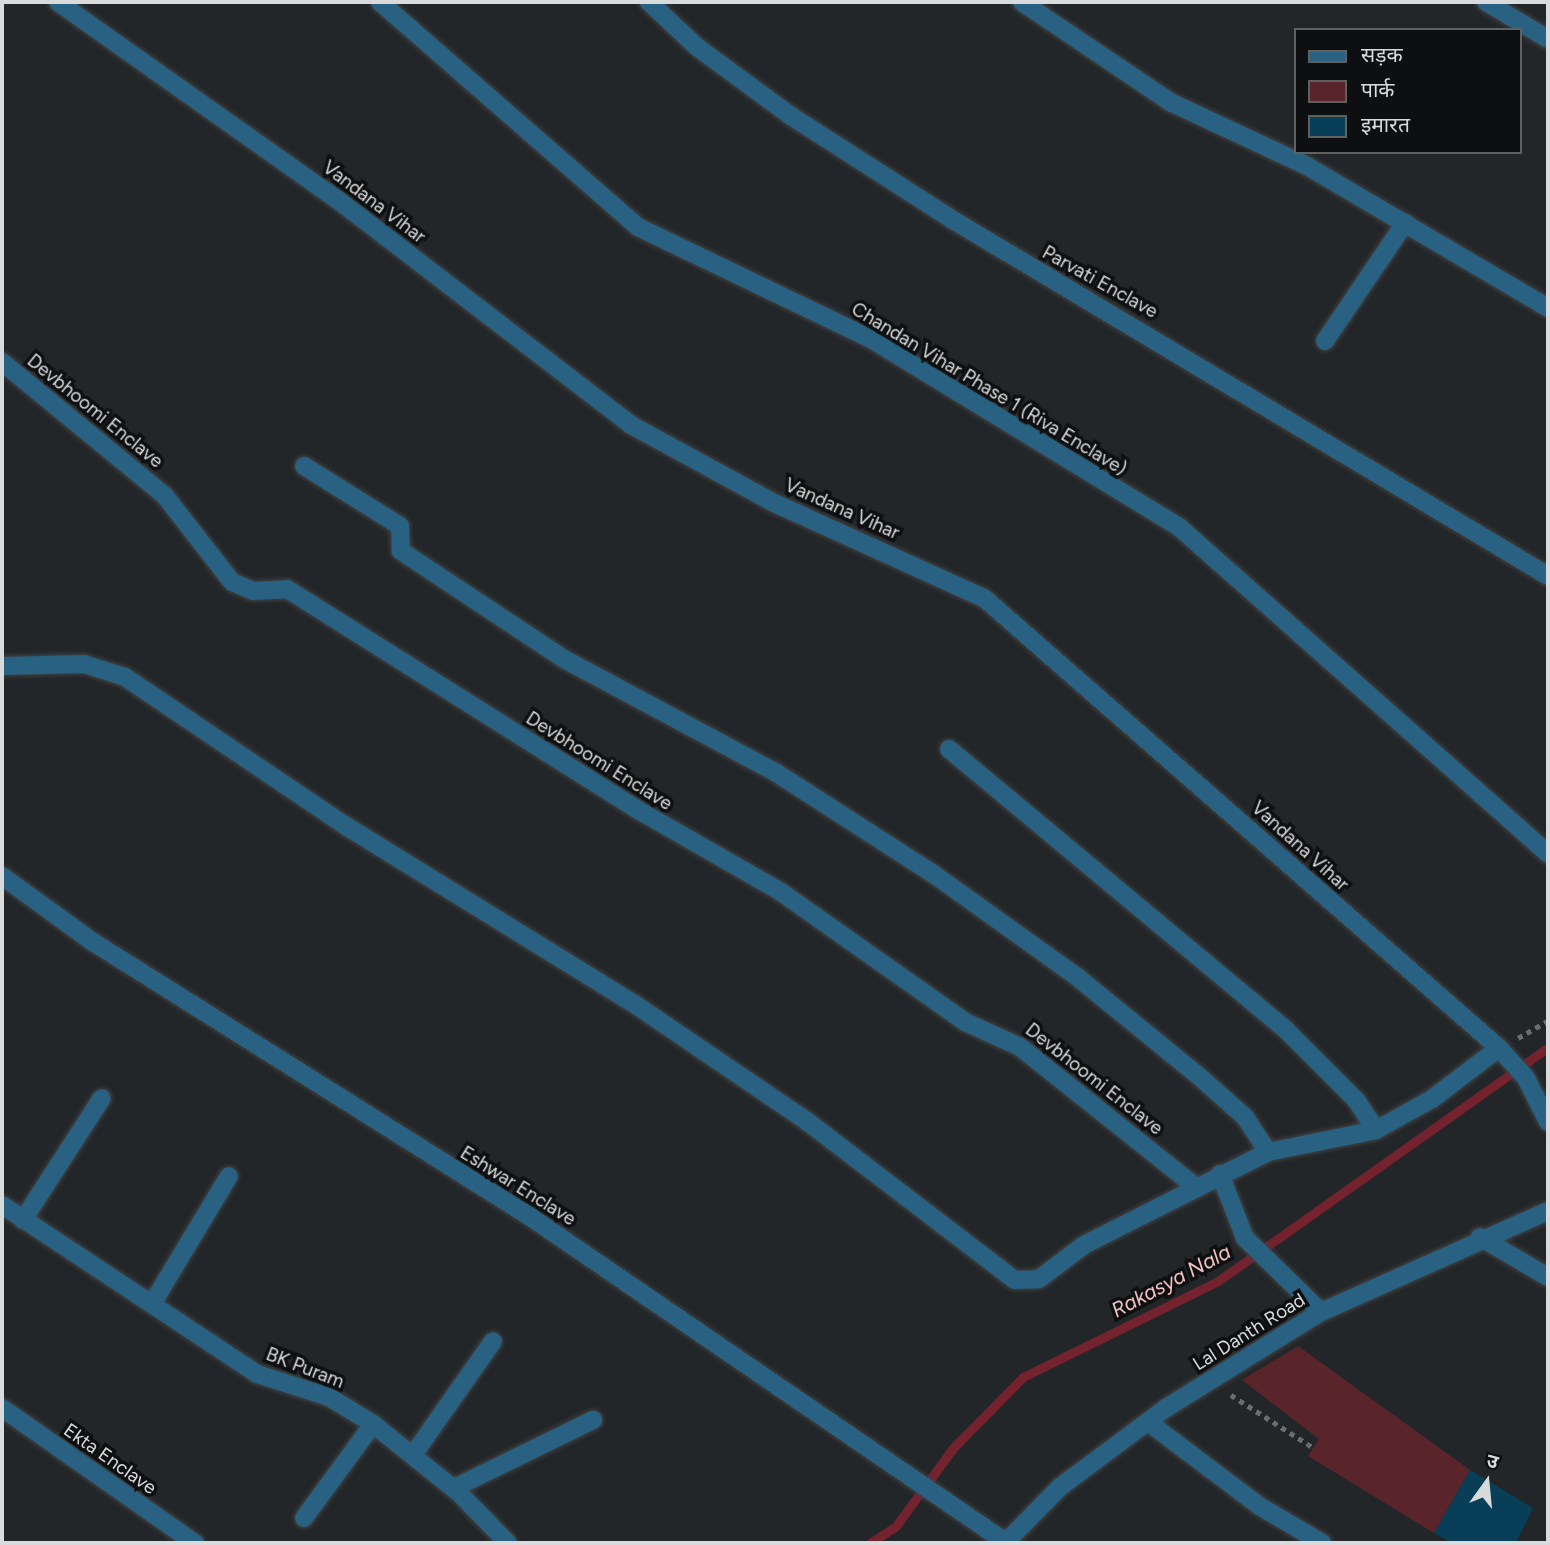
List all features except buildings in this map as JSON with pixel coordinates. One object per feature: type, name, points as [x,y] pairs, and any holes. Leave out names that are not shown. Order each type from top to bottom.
[{"type":"street","name":"Vandana Vihar","points":[[58,2],[338,200],[631,425],[772,502],[984,598],[1151,738],[1502,1052],[1526,1078],[1548,1122]]},
{"type":"street","name":"Chandan Vihar Phase 1 (Riva Enclave)","points":[[380,2],[638,227],[871,339],[1179,527],[1548,854]]},
{"type":"street","name":"Parvati Enclave","points":[[649,2],[697,47],[791,116],[953,220],[1548,576]]},
{"type":"street","points":[[1021,2],[1172,103],[1307,166],[1548,308]]},
{"type":"street","points":[[1486,2],[1548,39]]},
{"type":"street","points":[[1325,341],[1405,223]]},
{"type":"street","name":"Devbhoomi Enclave","points":[[2,362],[165,496],[232,582],[253,591],[287,589],[638,810],[781,892],[965,1022],[1020,1047],[1195,1186]]},
{"type":"street","points":[[304,466],[400,526],[401,551],[564,659],[775,772],[932,873],[1076,976],[1201,1078],[1245,1117],[1268,1152]]},
{"type":"street","points":[[2,666],[84,664],[125,677],[346,826],[636,1005],[808,1122],[1015,1280],[1038,1279],[1084,1245],[1195,1186],[1268,1152],[1376,1130],[1432,1099],[1502,1052]]},
{"type":"street","points":[[949,749],[1286,1030],[1356,1100],[1376,1130]]},
{"type":"street","name":"Eshwar Enclave","points":[[2,876],[116,957],[541,1224],[1006,1543]]},
{"type":"street","points":[[23,1220],[102,1098]]},
{"type":"street","points":[[1220,1174],[1245,1238],[1270,1269],[1321,1312]]},
{"type":"street","points":[[152,1304],[229,1176]]},
{"type":"street","name":"BK Puram","points":[[2,1205],[257,1374],[330,1397],[373,1424],[454,1488],[508,1543]]},
{"type":"street","name":"Lal Danth Road","points":[[1006,1543],[1060,1488],[1148,1422],[1321,1312],[1480,1237],[1548,1211]]},
{"type":"street","points":[[1480,1237],[1548,1277]]},
{"type":"street","points":[[413,1455],[493,1341]]},
{"type":"street","name":"Ekta Enclave","points":[[2,1408],[195,1543]]},
{"type":"street","points":[[454,1488],[593,1420]]},
{"type":"street","points":[[1148,1422],[1261,1507],[1322,1543]]},
{"type":"street","points":[[304,1518],[373,1424]]},
{"type":"path","points":[[1502,1052],[1548,1021]]},
{"type":"path","points":[[1209,1381],[1314,1448]]},
{"type":"green space","points":[[1298,1346],[1470,1470],[1434,1533],[1308,1456],[1319,1439],[1242,1380]]},
{"type":"waterway","name":"Rakasya Nala","points":[[870,1543],[896,1526],[953,1448],[1023,1377],[1218,1281],[1548,1047]]}]
